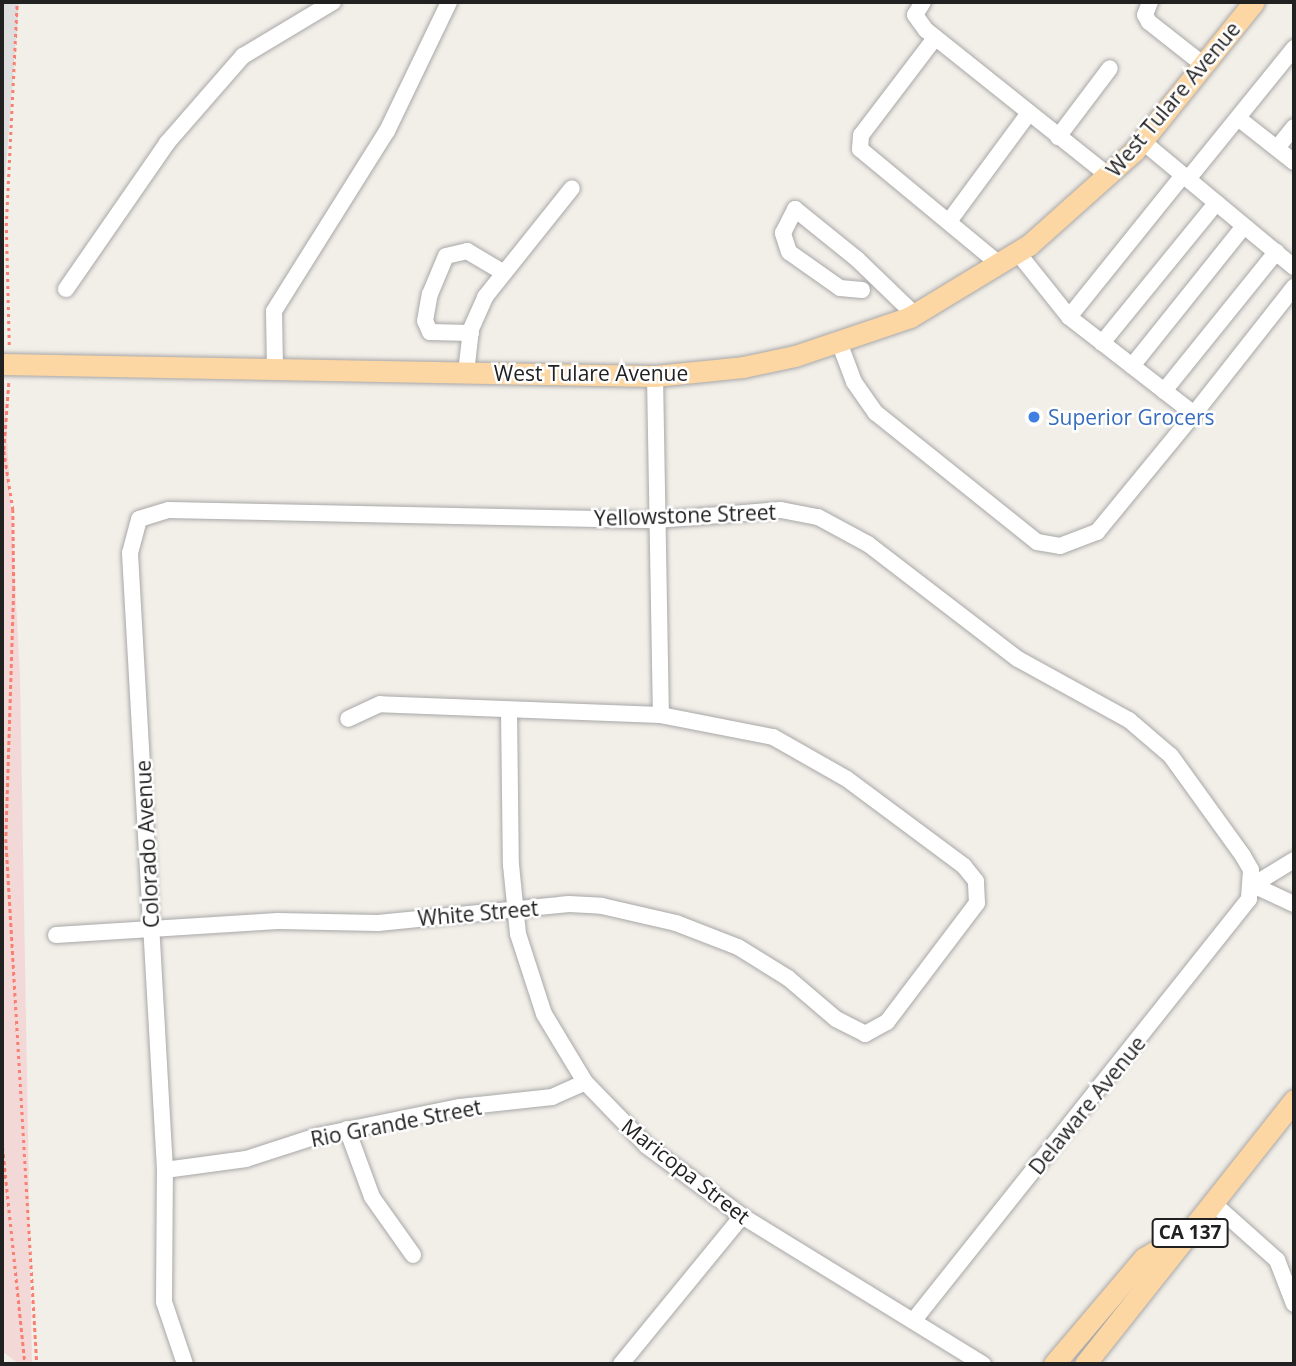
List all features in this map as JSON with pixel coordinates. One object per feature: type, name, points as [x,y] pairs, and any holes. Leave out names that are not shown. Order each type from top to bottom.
[{"type":"main road","name":"West Tulare Avenue","points":[[5,364],[655,376],[743,368],[839,342],[914,314],[1018,253],[1109,176],[1142,141],[1254,2]]},
{"type":"main road","name":"CA 137","points":[[1086,1364],[1294,1100]]},
{"type":"main road","points":[[1054,1364],[1144,1258],[1193,1229]]},
{"type":"street","points":[[66,289],[167,143],[243,56],[333,2]]},
{"type":"street","points":[[275,369],[274,311],[387,131],[450,2]]},
{"type":"street","points":[[923,2],[915,15],[935,38],[1109,176]]},
{"type":"street","points":[[1150,2],[1145,15],[1149,22],[1205,66]]},
{"type":"street","points":[[935,38],[861,135],[860,149],[950,220],[1000,265]]},
{"type":"street","points":[[1069,317],[1294,48]]},
{"type":"street","points":[[1058,137],[1110,68]]},
{"type":"street","points":[[950,220],[1029,113]]},
{"type":"street","points":[[1237,118],[1294,162]]},
{"type":"street","points":[[1277,148],[1294,127]]},
{"type":"street","points":[[1142,141],[1294,267]]},
{"type":"street","points":[[466,373],[471,333],[485,297],[572,188]]},
{"type":"street","points":[[1102,343],[1216,203]]},
{"type":"street","points":[[862,290],[839,288],[789,252],[783,233],[795,209],[857,258],[914,314]]},
{"type":"street","points":[[1132,366],[1244,226]]},
{"type":"street","points":[[471,333],[430,332],[425,321],[430,294],[446,256],[467,251],[504,274]]},
{"type":"street","points":[[1164,391],[1276,252]]},
{"type":"street","points":[[1018,253],[1069,317],[1194,414]]},
{"type":"street","points":[[839,342],[854,382],[876,414],[1037,542],[1060,546],[1097,532],[1294,286]]},
{"type":"street","points":[[348,719],[380,704],[661,715],[655,376]]},
{"type":"street","name":"Yellowstone Street","points":[[139,519],[169,510],[657,520],[781,510],[840,527],[1018,660],[1104,703],[1151,736],[1192,779],[1243,856],[1253,885]]},
{"type":"street","name":"Colorado Avenue","points":[[139,519],[130,553],[153,928],[164,1170],[164,1302],[186,1364]]},
{"type":"street","name":"Maricopa Street","points":[[509,711],[515,910],[523,952],[544,1014],[585,1082],[647,1146],[742,1216],[983,1364]]},
{"type":"street","name":"White Street","points":[[56,935],[278,921],[378,923],[515,910],[601,906],[702,931],[764,961],[836,1019],[864,1034],[877,1031],[972,914],[979,892],[964,866],[807,754],[736,726],[661,715]]},
{"type":"street","points":[[1253,885],[1294,860]]},
{"type":"street","points":[[1253,885],[1294,904]]},
{"type":"street","name":"Delaware Avenue","points":[[914,1320],[1239,916],[1253,885]]},
{"type":"street","name":"Rio Grande Street","points":[[164,1170],[246,1159],[347,1129],[460,1107],[527,1102],[585,1082]]},
{"type":"street","points":[[347,1129],[372,1197],[413,1255]]},
{"type":"street","points":[[1213,1203],[1277,1260],[1294,1304]]},
{"type":"street","points":[[621,1364],[742,1216]]},
{"type":"path","points":[[17,2],[6,226],[4,451],[13,509],[15,587],[6,839],[37,1364]]},
{"type":"path","points":[[2,1140],[25,1364]]},
{"type":"shaded area","points":[[2,2],[19,2],[2,219]]},
{"type":"shaded area","points":[[2,345],[20,676],[32,1364],[19,1364],[2,1351]]},
{"type":"place","name":"Superior Grocers","points":[[1034,417]]}]
